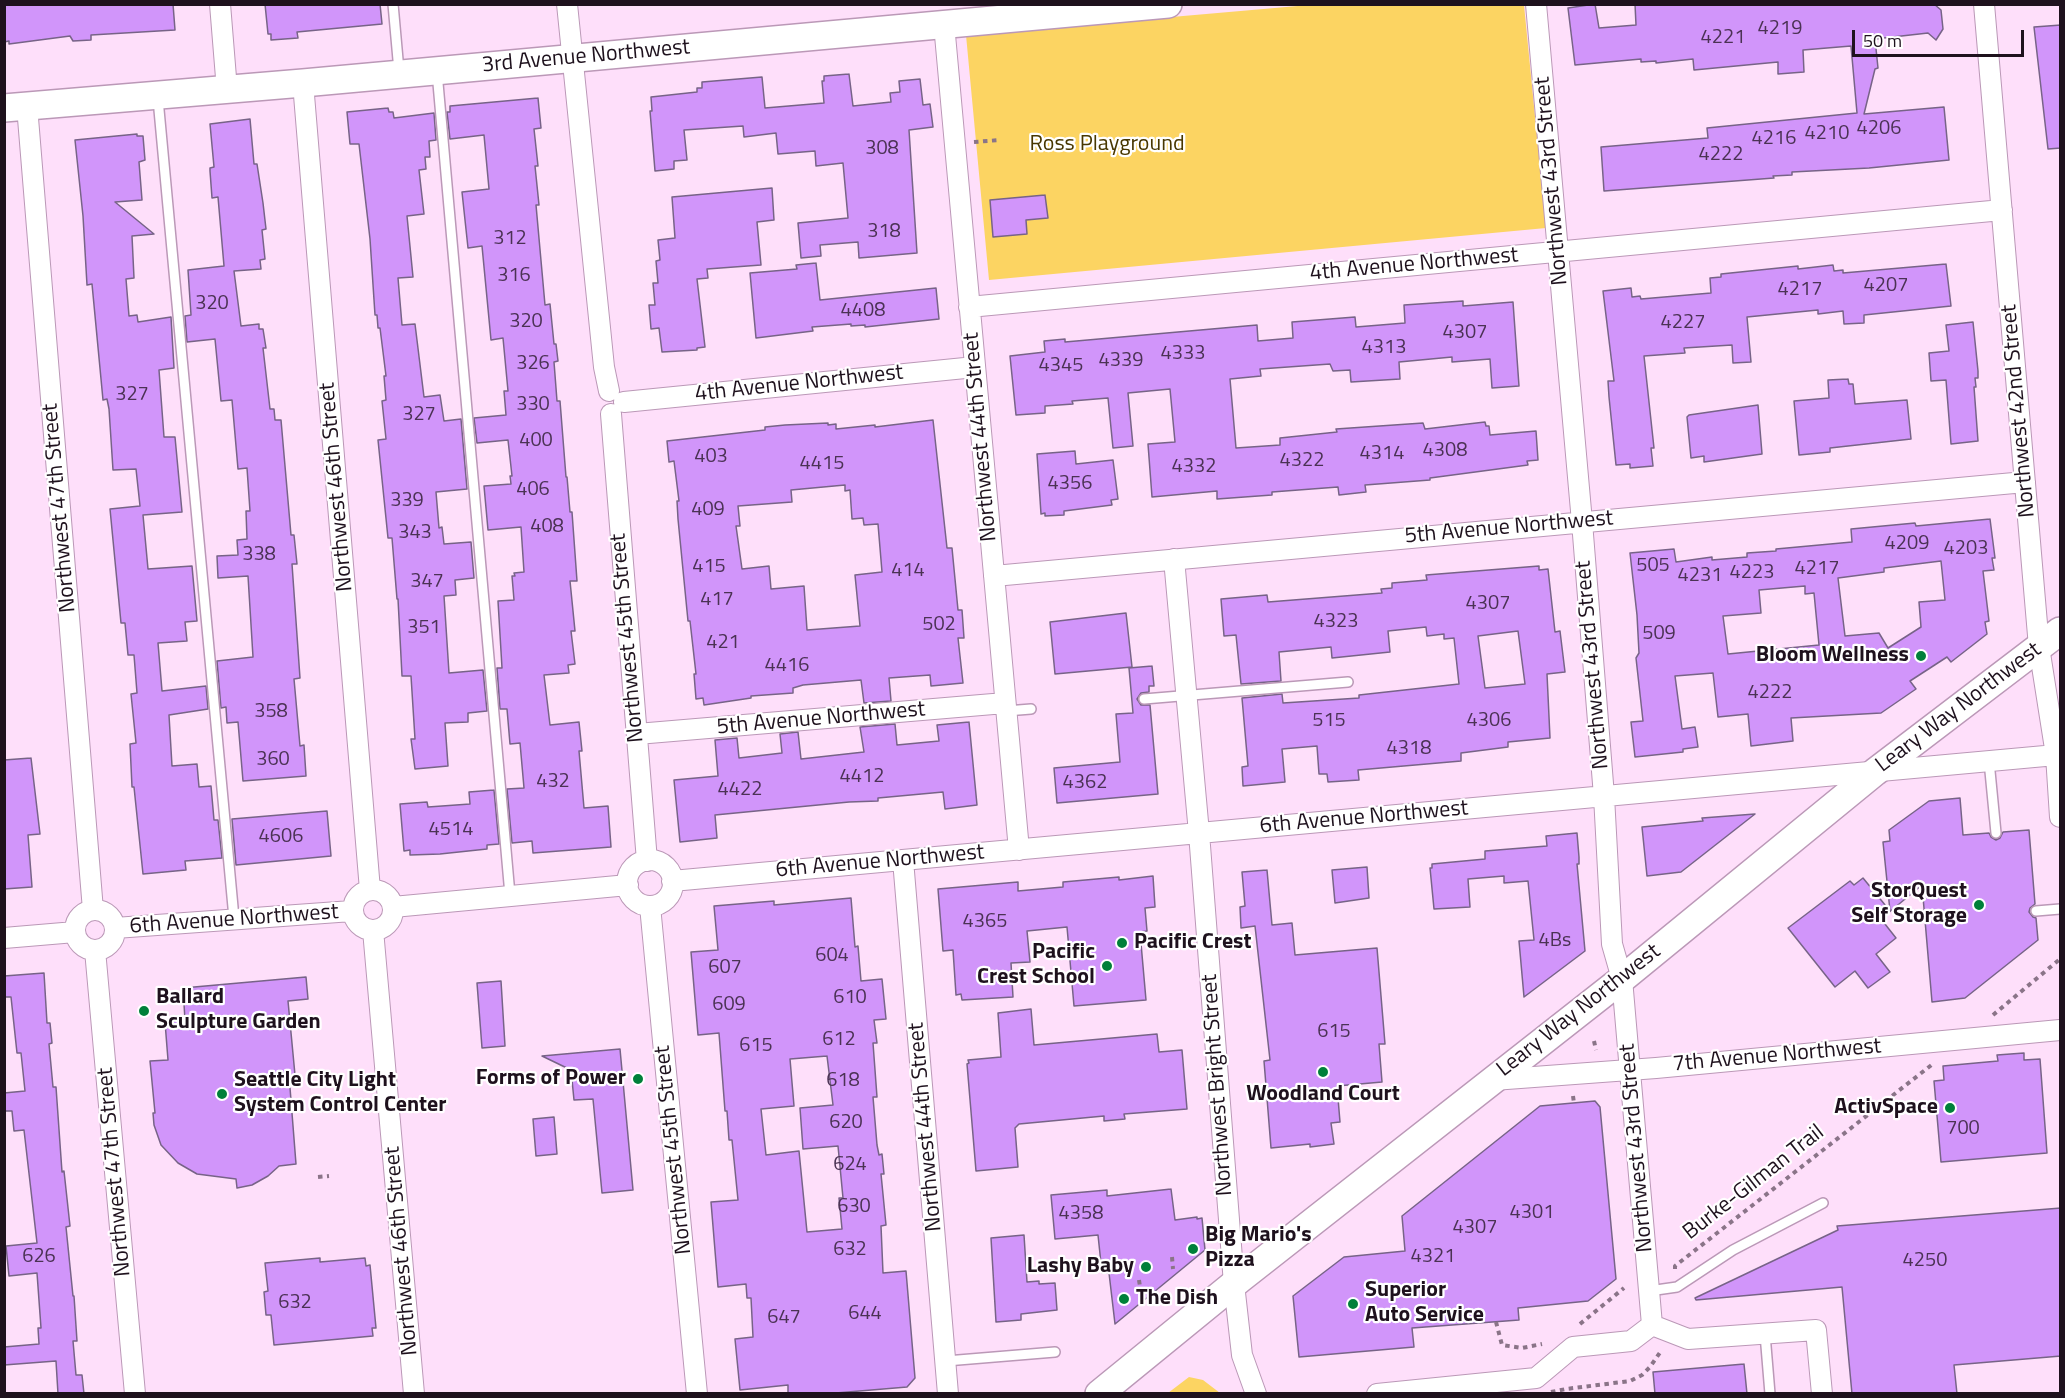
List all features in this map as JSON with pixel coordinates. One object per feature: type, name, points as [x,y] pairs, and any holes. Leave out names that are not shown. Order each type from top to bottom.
[{"type":"main road","name":"3rd Avenue Northwest","points":[[16,107],[227,90],[944,24],[1053,9],[1168,4]]},
{"type":"main road","name":"Leary Way Northwest","points":[[1099,1394],[1234,1284],[1622,979],[1875,772],[2061,631]]},
{"type":"street","points":[[220,4],[227,90]]},
{"type":"street","name":"Northwest 45th Street","points":[[567,4],[604,367],[615,402],[647,861]]},
{"type":"street","name":"Northwest 43rd Street","points":[[1536,4],[1582,522],[1604,796],[1609,911],[1612,944],[1622,979],[1652,1324]]},
{"type":"street","name":"Northwest 42nd Street","points":[[1984,4],[2039,647],[2055,755],[2061,817]]},
{"type":"street","name":"Northwest 44th Street","points":[[944,24],[1019,850]]},
{"type":"street","name":"Northwest 46th Street","points":[[303,83],[370,890]]},
{"type":"street","name":"Northwest 47th Street","points":[[16,107],[93,910]]},
{"type":"street","name":"4th Avenue Northwest","points":[[969,307],[2002,210]]},
{"type":"street","name":"4th Avenue Northwest","points":[[615,402],[975,367]]},
{"type":"street","name":"5th Avenue Northwest","points":[[994,576],[2025,482]]},
{"type":"street","name":"Northwest Bright Street","points":[[1174,559],[1199,833],[1234,1284],[1242,1355],[1256,1394]]},
{"type":"street","name":"5th Avenue Northwest","points":[[637,734],[1006,707]]},
{"type":"street","name":"6th Avenue Northwest","points":[[672,881],[2055,755]]},
{"type":"street","name":"Northwest 44th Street","points":[[903,860],[948,1394]]},
{"type":"street","points":[[647,861],[657,862],[664,866],[669,871],[672,881],[671,892],[667,898],[661,903],[650,906],[634,900],[628,885],[631,872],[636,866],[647,861]]},
{"type":"street","points":[[393,907],[628,885]]},
{"type":"street","points":[[370,890],[381,891],[387,895],[393,907],[391,919],[387,924],[373,930],[363,928],[358,924],[352,911],[356,898],[361,893],[370,890]]},
{"type":"street","name":"Northwest 45th Street","points":[[650,906],[697,1394]]},
{"type":"street","points":[[93,910],[108,914],[115,928],[110,944],[105,948],[95,950],[80,944],[75,932],[78,919],[82,914],[93,910]]},
{"type":"street","name":"6th Avenue Northwest","points":[[115,928],[352,911]]},
{"type":"street","name":"Northwest 46th Street","points":[[373,930],[414,1394]]},
{"type":"street","points":[[4,938],[75,932]]},
{"type":"street","name":"Northwest 47th Street","points":[[95,950],[135,1394]]},
{"type":"street","name":"7th Avenue Northwest","points":[[1493,1080],[1630,1070],[2061,1030]]},
{"type":"street","points":[[1377,1394],[1543,1388],[1573,1347],[1631,1341],[1652,1324],[1688,1339],[1816,1330],[1822,1394]]},
{"type":"lane","points":[[393,4],[399,74]]},
{"type":"lane","points":[[436,70],[510,895]]},
{"type":"lane","points":[[158,96],[234,918]]},
{"type":"lane","points":[[1144,699],[1348,682]]},
{"type":"lane","points":[[1006,707],[1031,709]]},
{"type":"lane","points":[[1989,761],[1996,832]]},
{"type":"lane","points":[[2036,911],[2061,909]]},
{"type":"lane","points":[[1649,1291],[1677,1287],[1733,1250],[1823,1203]]},
{"type":"lane","points":[[1765,1334],[1770,1394]]},
{"type":"lane","points":[[946,1361],[1055,1352]]},
{"type":"path","points":[[972,142],[1000,140]]},
{"type":"path","points":[[1986,1021],[2061,959]]},
{"type":"path","points":[[1594,1041],[1596,1050]]},
{"type":"path","name":"Burke-Gilman Trail","points":[[1675,1266],[1939,1059]]},
{"type":"path","points":[[1573,1096],[1574,1103]]},
{"type":"path","points":[[318,1177],[329,1176]]},
{"type":"path","points":[[1172,1257],[1173,1269]]},
{"type":"path","points":[[1139,1280],[1141,1293]]},
{"type":"path","points":[[1574,1329],[1624,1288]]},
{"type":"path","points":[[1496,1322],[1499,1342],[1502,1345],[1522,1348],[1548,1342]]},
{"type":"path","points":[[1543,1388],[1566,1389],[1630,1381],[1650,1368],[1661,1350]]},
{"type":"green space","name":"Ross Playground","points":[[1309,5],[1524,5],[1546,228],[989,280],[966,35]]},
{"type":"green space","points":[[1189,1377],[1203,1380],[1220,1393],[1168,1393]]},
{"type":"building","points":[[4,4],[173,4],[175,30],[91,35],[91,40],[73,41],[70,36],[9,44],[9,41],[4,42]]},
{"type":"building","points":[[265,4],[380,4],[382,24],[297,32],[298,38],[271,40],[271,34],[268,34]]},
{"type":"building","points":[[1595,4],[1599,28],[1636,25],[1635,4],[1934,4],[1941,10],[1943,29],[1936,40],[1928,33],[1875,39],[1878,68],[1875,69],[1864,114],[1944,107],[1949,160],[1869,168],[1792,172],[1792,175],[1773,176],[1774,178],[1604,191],[1601,147],[1708,138],[1707,128],[1857,113],[1851,46],[1803,50],[1804,72],[1778,74],[1778,62],[1694,70],[1693,59],[1656,63],[1656,61],[1641,62],[1641,59],[1575,65],[1568,8]]},
{"type":"building","points":[[2061,25],[2061,148],[2048,149],[2034,27]]},
{"type":"building","points":[[849,74],[853,106],[891,102],[890,93],[900,92],[899,81],[920,79],[923,105],[930,104],[933,127],[909,130],[917,253],[859,258],[858,242],[820,245],[821,256],[801,258],[798,223],[848,218],[843,163],[816,166],[815,151],[778,154],[776,133],[744,137],[743,126],[684,130],[687,160],[674,161],[674,169],[655,171],[651,97],[697,92],[697,88],[702,88],[702,82],[762,77],[765,108],[824,103],[822,81],[824,81],[824,76]]},
{"type":"building","points":[[538,98],[541,128],[534,129],[538,166],[535,166],[539,205],[536,205],[545,305],[550,304],[558,361],[554,362],[557,401],[560,401],[577,581],[570,581],[575,631],[571,631],[575,664],[568,665],[569,673],[544,675],[550,725],[579,722],[584,808],[608,806],[611,847],[533,853],[532,841],[512,843],[507,789],[524,788],[520,743],[510,744],[507,709],[500,709],[497,668],[502,668],[498,601],[514,600],[512,576],[515,576],[514,573],[524,572],[521,527],[488,530],[484,486],[511,484],[508,440],[477,443],[474,418],[506,415],[504,391],[508,391],[503,338],[491,340],[482,246],[468,248],[462,192],[489,189],[484,135],[450,139],[447,112],[450,112],[450,106]]},
{"type":"building","points":[[388,108],[389,112],[393,112],[394,118],[434,113],[436,140],[429,141],[430,157],[425,157],[426,169],[419,170],[424,214],[407,216],[413,277],[398,278],[402,325],[415,324],[424,397],[440,395],[444,421],[461,419],[467,489],[436,492],[439,528],[442,527],[444,544],[471,542],[474,578],[455,580],[456,595],[444,596],[449,673],[483,670],[487,711],[468,713],[468,722],[445,723],[448,766],[415,769],[411,739],[415,739],[411,676],[402,676],[392,538],[388,538],[378,440],[386,439],[382,401],[386,400],[384,376],[386,376],[380,328],[378,328],[377,315],[375,315],[370,239],[359,144],[350,144],[347,112]]},
{"type":"building","points":[[250,119],[254,164],[257,164],[266,229],[262,230],[265,259],[260,260],[261,269],[234,271],[241,326],[259,324],[259,329],[263,329],[270,409],[274,409],[275,420],[281,420],[291,535],[294,535],[297,564],[292,564],[300,678],[294,679],[300,746],[304,745],[306,776],[243,781],[238,722],[227,723],[226,707],[221,708],[217,661],[253,657],[248,576],[218,578],[217,556],[238,555],[237,540],[247,539],[246,511],[250,511],[247,468],[238,469],[232,400],[221,401],[215,339],[187,342],[185,316],[191,315],[188,270],[224,266],[218,197],[212,198],[210,168],[214,167],[210,124]]},
{"type":"building","points":[[137,134],[137,136],[143,136],[145,160],[139,162],[142,200],[115,202],[154,234],[132,236],[134,278],[126,279],[129,316],[137,315],[138,322],[171,317],[174,368],[159,370],[164,437],[175,437],[182,512],[143,515],[148,569],[192,566],[197,621],[185,622],[187,641],[158,643],[162,691],[206,686],[208,709],[169,715],[172,766],[197,764],[199,787],[211,786],[214,820],[218,820],[222,858],[185,861],[186,870],[143,874],[134,787],[132,787],[130,744],[136,743],[131,694],[137,693],[134,655],[128,655],[125,623],[121,623],[110,509],[140,506],[136,469],[113,470],[109,409],[107,399],[103,400],[92,284],[87,285],[75,140]]},
{"type":"building","points":[[772,188],[774,220],[757,222],[761,265],[707,269],[708,278],[697,279],[705,347],[697,348],[697,350],[662,352],[659,328],[651,329],[649,305],[655,305],[653,283],[658,283],[656,261],[660,260],[658,240],[675,238],[672,197]]},
{"type":"building","points":[[1045,195],[1048,218],[1026,220],[1027,234],[993,237],[990,200]]},
{"type":"building","points":[[816,263],[820,300],[936,288],[939,319],[865,327],[865,325],[851,326],[851,324],[812,327],[813,331],[756,338],[750,273],[797,269],[796,265]]},
{"type":"building","points":[[1946,264],[1951,306],[1864,315],[1864,323],[1844,324],[1843,311],[1818,314],[1818,310],[1747,317],[1751,362],[1733,363],[1732,345],[1684,348],[1685,353],[1644,356],[1654,448],[1651,448],[1653,466],[1630,468],[1630,464],[1616,465],[1608,381],[1614,381],[1603,291],[1631,288],[1632,297],[1640,296],[1641,299],[1711,293],[1710,278],[1721,277],[1721,274],[1798,266],[1798,269],[1833,265],[1834,271],[1843,270],[1843,273]]},
{"type":"building","points":[[1463,301],[1463,306],[1513,302],[1519,386],[1492,388],[1490,359],[1452,362],[1452,357],[1399,362],[1400,379],[1351,382],[1350,370],[1333,371],[1330,364],[1260,369],[1261,376],[1230,379],[1236,448],[1280,445],[1280,438],[1337,432],[1336,429],[1423,423],[1425,429],[1485,422],[1486,426],[1489,426],[1490,435],[1536,431],[1538,460],[1527,461],[1528,465],[1430,478],[1430,480],[1365,485],[1366,492],[1339,495],[1338,487],[1217,499],[1217,491],[1152,497],[1148,444],[1175,442],[1170,389],[1128,393],[1133,446],[1113,448],[1108,398],[1072,401],[1073,404],[1045,406],[1045,413],[1016,415],[1010,356],[1045,352],[1044,341],[1065,339],[1065,342],[1257,325],[1258,341],[1293,338],[1292,322],[1355,317],[1356,327],[1405,323],[1404,305]]},
{"type":"building","points":[[1973,322],[1978,371],[1978,378],[1975,378],[1976,387],[1974,387],[1978,441],[1951,444],[1946,380],[1931,381],[1929,353],[1949,351],[1946,325]]},
{"type":"building","points":[[1848,379],[1849,384],[1853,384],[1855,404],[1907,400],[1911,439],[1830,448],[1830,452],[1799,455],[1794,401],[1829,398],[1828,380]]},
{"type":"building","points":[[1758,405],[1762,454],[1704,462],[1704,456],[1691,458],[1687,417],[1689,415]]},
{"type":"building","points":[[933,420],[947,548],[952,548],[958,610],[962,610],[964,638],[958,638],[963,683],[931,686],[930,675],[889,678],[891,701],[864,703],[861,680],[803,685],[793,688],[793,693],[751,696],[751,698],[704,705],[703,698],[696,699],[694,674],[696,674],[690,621],[688,621],[678,519],[677,501],[679,501],[674,461],[669,462],[667,441],[765,430],[765,427],[785,425],[828,423],[828,425],[836,424],[836,429],[875,425],[875,427]],"holes":[[[845,485],[845,491],[850,490],[852,519],[863,518],[864,525],[878,524],[882,572],[855,575],[860,626],[807,630],[804,586],[771,589],[769,566],[742,569],[736,526],[740,526],[738,506],[792,502],[791,490]]]},
{"type":"building","points":[[1075,451],[1076,464],[1113,460],[1118,499],[1111,500],[1112,505],[1064,511],[1064,515],[1045,516],[1045,513],[1041,514],[1037,454]]},
{"type":"building","points":[[1990,519],[1995,558],[1992,558],[1994,570],[1983,571],[1989,621],[1985,622],[1987,634],[1951,662],[1947,657],[1910,681],[1916,689],[1881,713],[1791,718],[1793,741],[1751,746],[1748,714],[1718,717],[1713,673],[1675,676],[1682,729],[1695,727],[1698,747],[1683,749],[1683,752],[1635,757],[1631,722],[1643,721],[1636,658],[1639,653],[1637,615],[1630,553],[1674,549],[1676,562],[1712,557],[1712,560],[1747,557],[1747,553],[1852,542],[1851,529],[1915,523],[1916,526]],"holes":[[[1941,561],[1945,600],[1919,602],[1921,627],[1888,648],[1879,633],[1845,636],[1838,578],[1884,572],[1884,568]],[[1805,586],[1805,594],[1814,593],[1819,645],[1728,654],[1723,616],[1761,613],[1759,590]]]},
{"type":"building","points":[[1539,566],[1539,570],[1548,569],[1555,632],[1560,631],[1565,672],[1547,674],[1550,738],[1508,742],[1508,747],[1461,753],[1461,761],[1358,770],[1359,780],[1328,782],[1327,774],[1319,774],[1317,746],[1282,749],[1285,782],[1243,786],[1242,767],[1248,766],[1242,698],[1282,694],[1283,703],[1359,698],[1359,695],[1459,684],[1454,638],[1444,639],[1444,634],[1427,636],[1426,627],[1388,631],[1390,652],[1332,658],[1331,647],[1279,652],[1281,681],[1241,684],[1236,635],[1224,636],[1221,599],[1267,595],[1268,602],[1382,593],[1381,589],[1392,588],[1392,583],[1427,580],[1426,575]],"holes":[[[1518,631],[1525,684],[1485,688],[1478,636]]]},
{"type":"building","points":[[1126,613],[1132,667],[1055,674],[1050,622]]},
{"type":"building","points":[[1152,666],[1154,686],[1149,686],[1149,692],[1141,693],[1137,699],[1141,705],[1150,705],[1158,794],[1057,803],[1054,768],[1120,762],[1116,714],[1133,713],[1129,668]]},
{"type":"building","points":[[969,722],[977,805],[945,809],[943,792],[878,798],[878,801],[715,815],[717,838],[680,842],[674,780],[718,776],[715,740],[737,738],[739,758],[782,753],[780,734],[798,732],[801,759],[864,752],[860,727],[895,724],[897,745],[939,741],[937,725]]},
{"type":"building","points":[[31,758],[40,834],[28,835],[32,887],[4,889],[4,760]]},
{"type":"building","points":[[494,790],[499,844],[487,845],[487,849],[440,854],[410,855],[410,850],[404,851],[400,804],[427,802],[428,807],[470,804],[469,792]]},
{"type":"building","name":"StorQuest Self Storage","points":[[1960,798],[1963,835],[1989,833],[1996,840],[2003,832],[2029,830],[2035,904],[2029,912],[2036,918],[2038,940],[1965,998],[1932,1002],[1922,885],[1881,919],[1896,938],[1876,954],[1890,972],[1868,988],[1855,971],[1835,987],[1788,928],[1850,881],[1854,885],[1863,878],[1890,911],[1883,842],[1890,841],[1889,830],[1929,801]]},
{"type":"building","points":[[327,811],[331,856],[236,865],[232,819]]},
{"type":"building","points":[[1755,814],[1681,872],[1647,876],[1642,827],[1703,821],[1702,818]]},
{"type":"building","points":[[1577,833],[1579,864],[1577,864],[1585,951],[1524,997],[1519,941],[1534,940],[1528,881],[1504,883],[1504,876],[1468,879],[1470,907],[1434,909],[1430,868],[1432,864],[1485,859],[1485,851],[1547,846],[1546,836]]},
{"type":"building","points":[[1367,867],[1369,898],[1335,903],[1332,870]]},
{"type":"building","points":[[1267,870],[1272,925],[1292,923],[1295,955],[1377,948],[1385,1044],[1379,1044],[1382,1082],[1337,1086],[1340,1122],[1331,1123],[1334,1144],[1271,1148],[1264,1061],[1270,1060],[1255,926],[1241,928],[1240,907],[1245,906],[1242,872]]},
{"type":"building","points":[[1153,876],[1155,907],[1145,908],[1147,931],[1140,932],[1146,1000],[1074,1006],[1067,927],[1027,931],[1030,962],[1011,963],[1013,997],[962,1000],[961,994],[956,995],[953,950],[943,951],[938,889],[1018,882],[1018,891],[1063,887],[1063,882]]},
{"type":"building","points":[[851,898],[855,947],[858,946],[861,981],[882,979],[886,1019],[874,1020],[877,1043],[873,1043],[877,1097],[873,1097],[877,1145],[879,1155],[882,1154],[884,1174],[881,1174],[886,1225],[881,1226],[883,1273],[906,1271],[915,1378],[907,1387],[824,1394],[788,1394],[788,1385],[740,1390],[735,1339],[753,1337],[751,1298],[747,1298],[746,1284],[718,1287],[711,1202],[738,1200],[732,1140],[729,1140],[727,1111],[725,1111],[719,1033],[698,1035],[691,952],[718,950],[714,906],[774,901],[774,905]],"holes":[[[827,1056],[833,1105],[800,1108],[803,1149],[838,1146],[843,1198],[839,1198],[842,1229],[807,1232],[799,1151],[766,1155],[761,1109],[794,1106],[790,1059]]]},
{"type":"building","points":[[44,973],[47,1023],[50,1023],[52,1043],[49,1044],[53,1087],[56,1087],[62,1172],[64,1171],[70,1226],[66,1227],[74,1296],[77,1341],[73,1341],[76,1375],[82,1375],[84,1394],[58,1394],[56,1361],[4,1365],[4,1347],[39,1344],[38,1328],[41,1328],[37,1273],[9,1276],[6,1246],[37,1243],[24,1130],[14,1131],[12,1111],[4,1111],[4,1093],[25,1091],[21,1053],[17,1053],[11,997],[4,997],[4,976]]},
{"type":"building","name":"Seattle City Light System Control Center","points":[[306,977],[308,999],[288,1001],[295,1075],[289,1075],[296,1164],[279,1166],[268,1176],[252,1185],[237,1188],[236,1179],[197,1174],[178,1163],[161,1145],[154,1125],[150,1061],[168,1060],[165,1022],[185,1020],[183,988]]},
{"type":"building","points":[[501,981],[505,1046],[482,1048],[477,983]]},
{"type":"building","points":[[1031,1009],[1034,1045],[1157,1034],[1159,1052],[1182,1050],[1187,1109],[1124,1114],[1125,1119],[1104,1121],[1104,1116],[1019,1124],[1015,1128],[1018,1167],[976,1171],[968,1060],[1001,1057],[998,1013]]},
{"type":"building","points":[[620,1049],[633,1190],[602,1193],[593,1099],[574,1100],[571,1070],[542,1056]]},
{"type":"building","name":"ActivSpace","points":[[2024,1053],[2024,1060],[2040,1059],[2047,1153],[1941,1162],[1934,1081],[1944,1080],[1943,1066],[1998,1061],[1997,1055]]},
{"type":"building","points":[[1595,1101],[1600,1107],[1616,1279],[1588,1301],[1518,1308],[1519,1320],[1412,1328],[1414,1347],[1299,1357],[1293,1296],[1344,1257],[1405,1251],[1402,1216],[1540,1106]]},
{"type":"building","points":[[554,1117],[557,1154],[536,1156],[533,1119]]},
{"type":"building","points":[[1171,1189],[1175,1220],[1202,1218],[1205,1250],[1115,1324],[1109,1273],[1102,1273],[1098,1235],[1055,1239],[1051,1195],[1107,1190],[1107,1196]]},
{"type":"building","points":[[2061,1208],[2061,1356],[1954,1365],[1957,1394],[1852,1394],[1842,1287],[1696,1300],[1695,1298],[1838,1230],[1837,1226]]},
{"type":"building","points":[[1024,1235],[1027,1282],[1055,1283],[1057,1310],[1021,1314],[1021,1320],[996,1322],[991,1238]]},
{"type":"building","points":[[320,1258],[320,1262],[365,1258],[366,1266],[370,1265],[376,1328],[372,1328],[373,1336],[274,1345],[271,1315],[266,1315],[264,1292],[268,1291],[265,1263]]},
{"type":"building","points":[[1744,1364],[1747,1394],[1655,1394],[1653,1372]]},
{"type":"place","name":"Bloom Wellness","points":[[1921,656]]},
{"type":"place","name":"StorQuest Self Storage","points":[[1979,905]]},
{"type":"place","name":"Pacific Crest","points":[[1122,943]]},
{"type":"place","name":"Pacific Crest School","points":[[1107,966]]},
{"type":"place","name":"Ballard Sculpture Garden","points":[[144,1011]]},
{"type":"place","name":"Woodland Court","points":[[1323,1072]]},
{"type":"place","name":"Forms of Power","points":[[638,1079]]},
{"type":"place","name":"Seattle City Light System Control Center","points":[[222,1094]]},
{"type":"place","name":"ActivSpace","points":[[1950,1108]]},
{"type":"place","name":"Big Mario's Pizza","points":[[1193,1249]]},
{"type":"place","name":"Lashy Baby","points":[[1146,1267]]},
{"type":"place","name":"The Dish","points":[[1124,1299]]},
{"type":"place","name":"Superior Auto Service","points":[[1353,1304]]}]
